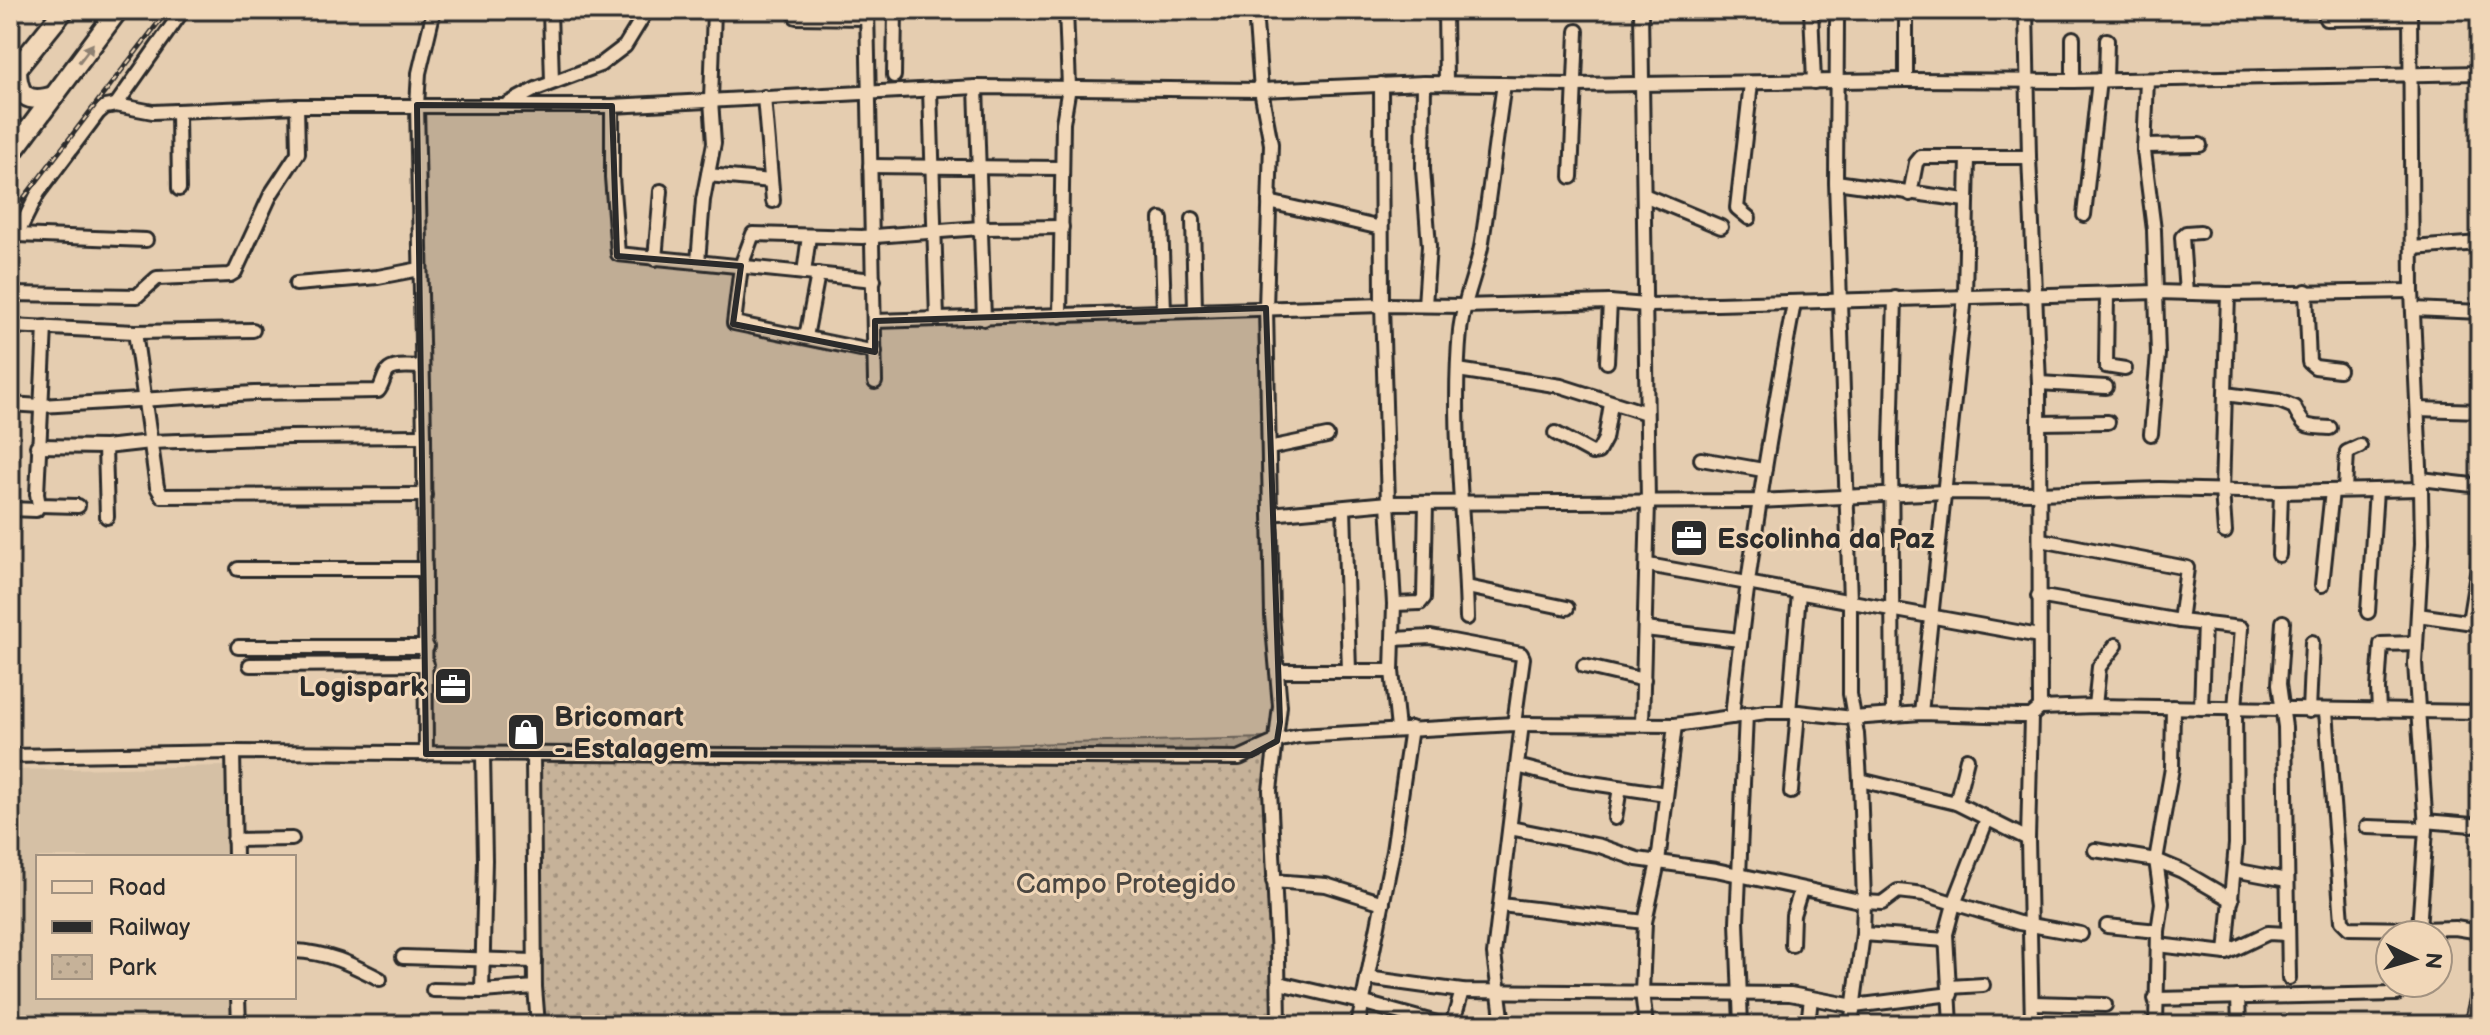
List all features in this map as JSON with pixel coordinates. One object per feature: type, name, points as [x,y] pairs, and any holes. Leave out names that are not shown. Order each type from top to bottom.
[{"type":"highway","points":[[54,96],[37,99],[25,96],[14,72],[64,10]]},
{"type":"highway","points":[[10,155],[118,10]]},
{"type":"highway","points":[[10,122],[14,131],[10,145]]},
{"type":"street","points":[[116,105],[183,10]]},
{"type":"street","points":[[426,754],[425,495],[417,105],[419,73],[434,10]]},
{"type":"street","points":[[550,10],[552,82]]},
{"type":"street","points":[[503,107],[552,82],[593,70],[619,52],[647,10]]},
{"type":"street","points":[[698,262],[714,143],[711,100],[714,10]]},
{"type":"street","points":[[894,76],[895,10]]},
{"type":"street","points":[[1060,316],[1061,168],[1063,123],[1069,87],[1066,10]]},
{"type":"street","points":[[1255,10],[1261,90],[1270,135],[1266,308],[1270,514],[1280,706],[1270,790],[1279,1025]]},
{"type":"street","points":[[1445,10],[1446,83]]},
{"type":"street","points":[[1641,10],[1648,502],[1642,724]]},
{"type":"street","points":[[1811,10],[1814,82]]},
{"type":"street","points":[[1906,10],[1906,80]]},
{"type":"street","points":[[2026,10],[2039,383],[2038,493],[2041,540],[2028,839],[2032,1025]]},
{"type":"street","points":[[796,17],[867,14],[875,382]]},
{"type":"street","points":[[2326,19],[2410,14],[2412,291],[2421,484],[2416,711],[2426,825],[2420,919]]},
{"type":"street","points":[[1837,20],[1836,182],[1850,601],[1850,694],[1860,780],[1864,902],[1851,1025]]},
{"type":"street","points":[[1571,177],[1577,31]]},
{"type":"street","points":[[2073,38],[2073,81]]},
{"type":"street","points":[[2084,215],[2107,40]]},
{"type":"street","points":[[146,240],[13,238],[38,193],[105,107],[116,105],[153,112],[178,112],[297,106],[612,106],[976,87],[1261,90],[1424,83],[1643,85],[1906,80],[2073,81],[2480,73]]},
{"type":"street","points":[[2147,80],[2144,146],[2153,218],[2158,375],[2151,434]]},
{"type":"street","points":[[1424,83],[1423,169],[1429,246],[1425,305]]},
{"type":"street","points":[[1749,218],[1737,208],[1751,83]]},
{"type":"street","points":[[1358,1025],[1383,903],[1404,729],[1392,671],[1394,604],[1382,305],[1381,84]]},
{"type":"street","points":[[1467,618],[1458,370],[1463,306],[1482,243],[1504,84]]},
{"type":"street","points":[[976,87],[984,319]]},
{"type":"street","points":[[930,89],[937,319]]},
{"type":"street","points":[[764,97],[773,201]]},
{"type":"street","points":[[10,294],[137,296],[157,278],[230,275],[235,272],[271,194],[298,153],[297,106]]},
{"type":"street","points":[[612,106],[616,250],[623,256],[874,280]]},
{"type":"street","points":[[178,112],[179,189]]},
{"type":"street","points":[[2144,146],[2200,145]]},
{"type":"street","points":[[1910,194],[1921,157],[2029,157]]},
{"type":"street","points":[[1921,713],[1965,296],[1968,157]]},
{"type":"street","points":[[870,166],[1061,168]]},
{"type":"street","points":[[708,175],[771,181]]},
{"type":"street","points":[[1836,182],[1965,200]]},
{"type":"street","points":[[655,259],[661,191]]},
{"type":"street","points":[[1644,195],[1721,227]]},
{"type":"street","points":[[1269,202],[1381,228]]},
{"type":"street","points":[[1161,219],[1164,311]]},
{"type":"street","points":[[1193,219],[1195,310]]},
{"type":"street","points":[[875,352],[734,323],[741,266],[755,233],[872,236],[934,230],[1062,227]]},
{"type":"street","points":[[2186,293],[2182,237],[2186,233],[2200,232]]},
{"type":"street","points":[[806,337],[811,274],[809,236]]},
{"type":"street","points":[[2412,248],[2480,243]]},
{"type":"street","points":[[296,284],[378,277],[420,269]]},
{"type":"street","points":[[2306,291],[2309,362],[2315,367],[2339,370]]},
{"type":"street","points":[[875,321],[1382,305],[1794,303],[2157,292],[2412,291]]},
{"type":"street","points":[[2107,294],[2106,366],[2125,369]]},
{"type":"street","points":[[2225,532],[2222,490],[2228,294]]},
{"type":"street","points":[[1893,714],[1891,443],[1895,298]]},
{"type":"street","points":[[1607,362],[1610,302]]},
{"type":"street","points":[[1732,717],[1758,501],[1794,303]]},
{"type":"street","points":[[2414,309],[2480,312]]},
{"type":"street","points":[[10,326],[135,332],[253,330]]},
{"type":"street","points":[[10,509],[31,512],[39,505],[37,446],[45,327]]},
{"type":"street","points":[[135,332],[157,487],[162,496],[425,495]]},
{"type":"street","points":[[10,404],[41,406],[254,393],[378,391],[387,372],[393,368],[422,367]]},
{"type":"street","points":[[1458,370],[1555,384],[1646,413]]},
{"type":"street","points":[[2039,383],[2106,387]]},
{"type":"street","points":[[2225,394],[2279,401],[2294,407],[2300,423],[2305,426],[2330,428]]},
{"type":"street","points":[[1555,433],[1592,453],[1598,452],[1605,439],[1611,404]]},
{"type":"street","points":[[2418,409],[2480,411]]},
{"type":"street","points":[[2039,423],[2108,422]]},
{"type":"street","points":[[37,446],[105,447],[150,442],[290,437],[424,436]]},
{"type":"street","points":[[1269,448],[1327,436]]},
{"type":"street","points":[[2322,585],[2347,452],[2360,446]]},
{"type":"street","points":[[105,447],[107,517]]},
{"type":"street","points":[[1701,459],[1763,470]]},
{"type":"street","points":[[1270,514],[1388,503],[1758,501],[1945,492],[2281,492],[2376,490],[2421,484],[2480,486]]},
{"type":"street","points":[[2368,612],[2376,490]]},
{"type":"street","points":[[2279,555],[2281,492]]},
{"type":"street","points":[[1394,604],[1420,603],[1424,598],[1426,503]]},
{"type":"street","points":[[39,505],[78,506]]},
{"type":"street","points":[[1344,508],[1349,671]]},
{"type":"street","points":[[2041,540],[2187,568],[2180,621]]},
{"type":"street","points":[[2418,615],[2474,623],[2480,554]]},
{"type":"street","points":[[1648,565],[2039,636]]},
{"type":"street","points":[[238,569],[425,569]]},
{"type":"street","points":[[1467,587],[1567,608]]},
{"type":"street","points":[[1791,792],[1799,593]]},
{"type":"street","points":[[2038,596],[2180,621],[2241,628],[2235,709],[2234,870],[2226,953]]},
{"type":"street","points":[[2283,622],[2279,684],[2285,727],[2289,978]]},
{"type":"street","points":[[2201,708],[2204,623]]},
{"type":"street","points":[[1645,629],[1740,640]]},
{"type":"street","points":[[1394,639],[1431,637],[1521,654],[1523,658],[1517,766],[1494,954],[1503,1025]]},
{"type":"street","points":[[2309,711],[2312,642]]},
{"type":"street","points":[[2379,711],[2381,644],[2416,643]]},
{"type":"street","points":[[2095,706],[2099,667],[2116,645]]},
{"type":"street","points":[[238,647],[427,647]]},
{"type":"street","points":[[250,665],[427,664]]},
{"type":"street","points":[[1584,666],[1644,680]]},
{"type":"street","points":[[1277,671],[1392,671]]},
{"type":"street","points":[[10,753],[1239,758],[1277,741],[1298,736],[1518,724],[1675,725],[1746,714],[1793,712],[1853,718],[1921,713],[2035,712],[2095,706],[2480,712]]},
{"type":"street","points":[[2156,1025],[2162,903],[2156,860],[2172,768],[2173,707]]},
{"type":"street","points":[[2326,711],[2342,921],[2349,928],[2374,928]]},
{"type":"street","points":[[1741,1025],[1738,992],[1739,875],[1746,714]]},
{"type":"street","points":[[1646,1025],[1642,992],[1645,922],[1658,862],[1675,725]]},
{"type":"street","points":[[233,752],[235,855]]},
{"type":"street","points":[[482,991],[485,860],[483,755]]},
{"type":"street","points":[[533,755],[538,1025]]},
{"type":"street","points":[[1956,803],[1967,759]]},
{"type":"street","points":[[1517,766],[1571,780],[1666,794]]},
{"type":"street","points":[[1860,780],[1956,803],[2028,839]]},
{"type":"street","points":[[1615,818],[1620,788]]},
{"type":"street","points":[[1951,1025],[1946,940],[1954,904],[1987,819]]},
{"type":"street","points":[[2367,827],[2472,825]]},
{"type":"street","points":[[1510,828],[1600,846],[1630,857],[1739,875],[1864,902],[1882,903],[1898,891],[1924,894],[2031,926],[2081,934]]},
{"type":"street","points":[[234,840],[292,839]]},
{"type":"street","points":[[2095,850],[2156,860],[2232,900]]},
{"type":"street","points":[[2234,870],[2287,880]]},
{"type":"street","points":[[1273,881],[1326,885],[1383,903]]},
{"type":"street","points":[[1792,945],[1793,915],[1801,890]]},
{"type":"street","points":[[1501,905],[1645,922]]},
{"type":"street","points":[[2107,926],[2226,953],[2268,933],[2287,934]]},
{"type":"street","points":[[2454,928],[2480,932]]},
{"type":"street","points":[[1863,934],[1946,940]]},
{"type":"street","points":[[296,951],[338,957],[380,979]]},
{"type":"street","points":[[403,957],[535,961]]},
{"type":"street","points":[[1367,978],[1462,991],[1738,992],[1811,998],[1854,1006],[1983,985]]},
{"type":"street","points":[[1279,983],[1444,1025]]},
{"type":"street","points":[[433,990],[482,991],[535,987]]},
{"type":"street","points":[[1452,1025],[1462,991]]},
{"type":"street","points":[[2471,1025],[2479,992]]},
{"type":"street","points":[[2155,999],[2374,994]]},
{"type":"street","points":[[2238,997],[2239,1025]]},
{"type":"street","points":[[1808,1025],[1811,998]]},
{"type":"street","points":[[238,999],[239,1025]]},
{"type":"street","points":[[2032,1003],[2105,1005]]},
{"type":"highlighted area","points":[[417,105],[612,106],[617,256],[741,266],[733,324],[875,352],[875,321],[1266,308],[1280,722],[1277,741],[1251,755],[426,754]]},
{"type":"shaded area","points":[[226,766],[230,855],[36,855],[36,999],[237,999],[239,1025],[10,1025],[10,770]]},
{"type":"green space","name":"Campo Protegido","points":[[1267,738],[1272,1025],[536,1025],[538,756]]},
{"type":"railway","points":[[10,216],[168,10]]},
{"type":"place","name":"Escolinha da Paz","points":[[1689,538]]},
{"type":"place","name":"Logispark","points":[[453,686]]},
{"type":"place","name":"Bricomart - Estalagem","points":[[526,732]]}]
